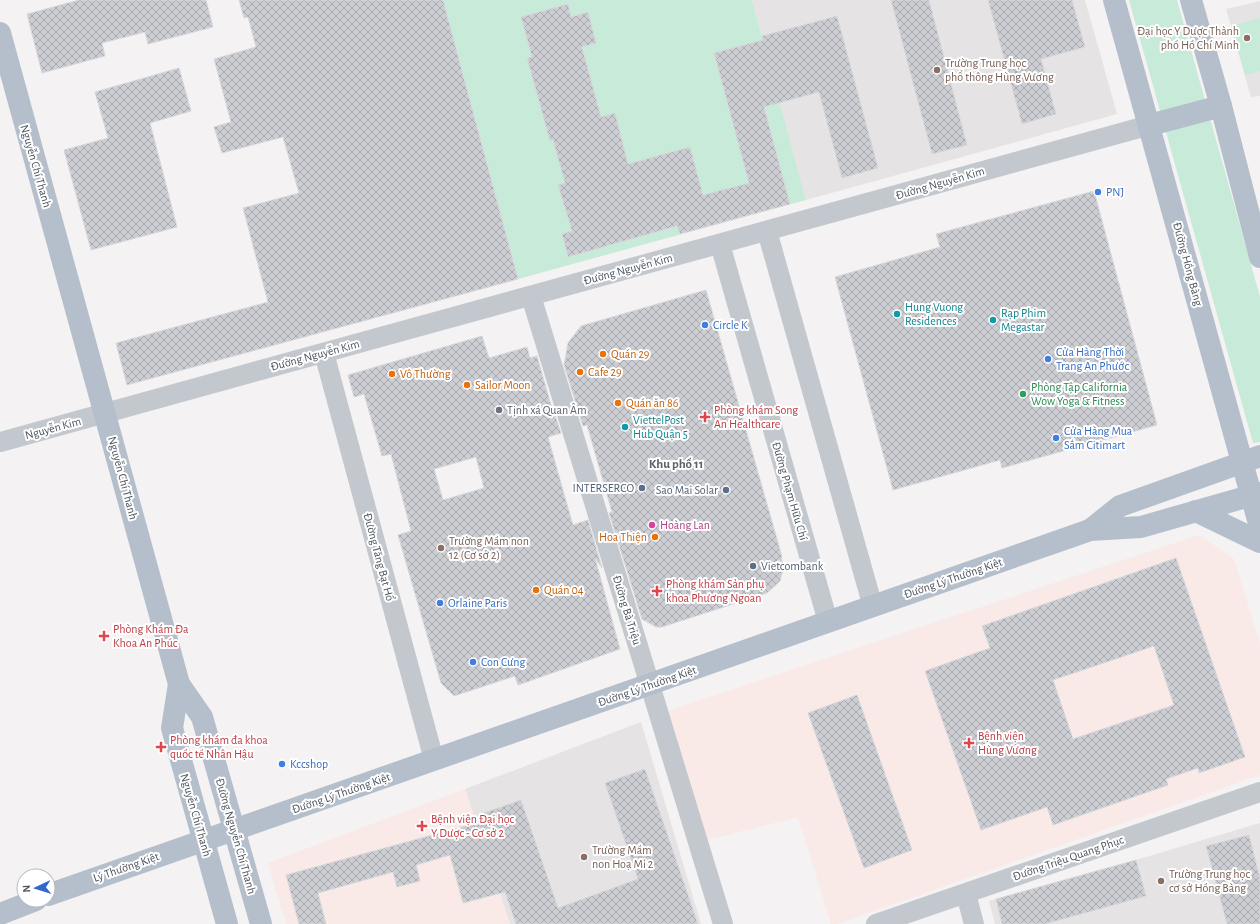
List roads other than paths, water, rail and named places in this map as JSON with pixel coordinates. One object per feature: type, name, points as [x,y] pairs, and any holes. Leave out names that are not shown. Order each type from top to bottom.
[{"type":"main road","name":"Đường Hồng Bàng","points":[[1114,0],[1150,125],[1251,459],[1260,527]]},
{"type":"main road","points":[[1191,0],[1221,106],[1260,257]]},
{"type":"main road","name":"Nguyễn Chí Thanh","points":[[0,33],[6,75],[105,413],[179,684],[172,728],[227,924]]},
{"type":"main road","points":[[1150,125],[1221,106]]},
{"type":"main road","name":"Đường Lý Thường Kiệt","points":[[1090,530],[1120,506],[1251,459]]},
{"type":"main road","name":"Đường Lý Thường Kiệt","points":[[204,840],[1090,530],[1141,527],[1256,494]]},
{"type":"main road","points":[[1196,511],[1260,542]]},
{"type":"main road","name":"Đường Nguyễn Chí Thanh","points":[[179,684],[202,717],[261,924]]},
{"type":"main road","name":"Lý Thường Kiệt","points":[[56,893],[204,840]]},
{"type":"main road","points":[[0,914],[16,908]]},
{"type":"street","name":"Đường Nguyễn Kim","points":[[105,413],[1150,125]]},
{"type":"street","points":[[767,231],[873,607]]},
{"type":"street","name":"Đường Phạm Hữu Chí","points":[[720,244],[828,622]]},
{"type":"street","name":"Đường Bà Triệu","points":[[531,296],[723,924]]},
{"type":"street","name":"Đường Tăng Bạt Hổ","points":[[324,353],[434,760]]},
{"type":"street","name":"Nguyễn Kim","points":[[0,442],[105,413]]},
{"type":"street","name":"Đường Triệu Quang Phục","points":[[876,924],[1260,792]]},
{"type":"street","points":[[966,894],[974,924]]},
{"type":"place","name":"Đại học Y Dược Thành phố Hồ Chí Minh","points":[[1247,38]]},
{"type":"place","name":"Trường Trung học phổ thông Hùng Vương","points":[[937,70]]},
{"type":"place","name":"PNJ","points":[[1098,192]]},
{"type":"place","name":"Hung Vuong Residences","points":[[897,314]]},
{"type":"place","name":"Rạp Phim Megastar","points":[[993,320]]},
{"type":"place","name":"Circle K","points":[[705,325]]},
{"type":"place","name":"Quán 29","points":[[603,354]]},
{"type":"place","name":"Cửa Hàng Thời Trang An Phước","points":[[1048,359]]},
{"type":"place","name":"Cafe 29","points":[[580,372]]},
{"type":"place","name":"Vô Thường","points":[[392,374]]},
{"type":"place","name":"Sailor Moon","points":[[467,385]]},
{"type":"place","name":"Phòng Tập California Wow Yoga & Fitness","points":[[1023,394]]},
{"type":"place","name":"Quán ăn 86","points":[[618,403]]},
{"type":"place","name":"Tịnh xá Quan Âm","points":[[499,410]]},
{"type":"place","name":"Phòng khám Song An Healthcare","points":[[705,417]]},
{"type":"place","name":"ViettelPost Hub Quận 5","points":[[625,427]]},
{"type":"place","name":"Cửa Hàng Mua Sắm Citimart","points":[[1056,438]]},
{"type":"place","name":"INTERSERCO","points":[[642,488]]},
{"type":"place","name":"Sao Mai Solar","points":[[726,490]]},
{"type":"place","name":"Hoàng Lan","points":[[652,525]]},
{"type":"place","name":"Hoa Thiện","points":[[655,537]]},
{"type":"place","name":"Trường Mầm non 12 (Cơ sở 2)","points":[[441,548]]},
{"type":"place","name":"Vietcombank","points":[[753,566]]},
{"type":"place","name":"Quán 04","points":[[536,590]]},
{"type":"place","name":"Phòng khám Sản phụ khoa Phương Ngoan","points":[[657,591]]},
{"type":"place","name":"Orlaine Paris","points":[[440,603]]},
{"type":"place","name":"Phòng Khám Đa Khoa An Phúc","points":[[104,636]]},
{"type":"place","name":"Con Cưng","points":[[473,662]]},
{"type":"place","name":"Bệnh viện Hùng Vương","points":[[969,743]]},
{"type":"place","name":"Phòng khám đa khoa quốc tế Nhân Hậu","points":[[161,747]]},
{"type":"place","name":"Kccshop","points":[[282,764]]},
{"type":"place","name":"Bệnh viện Đại học Y Dược - Cơ sở 2","points":[[422,826]]},
{"type":"place","name":"Trường Mầm non Hoạ Mi 2","points":[[584,857]]},
{"type":"place","name":"Trường Trung học cơ sở Hồng Bàng","points":[[1161,881]]},
{"type":"district","name":"Khu phố 11","points":[[676,464]]}]
